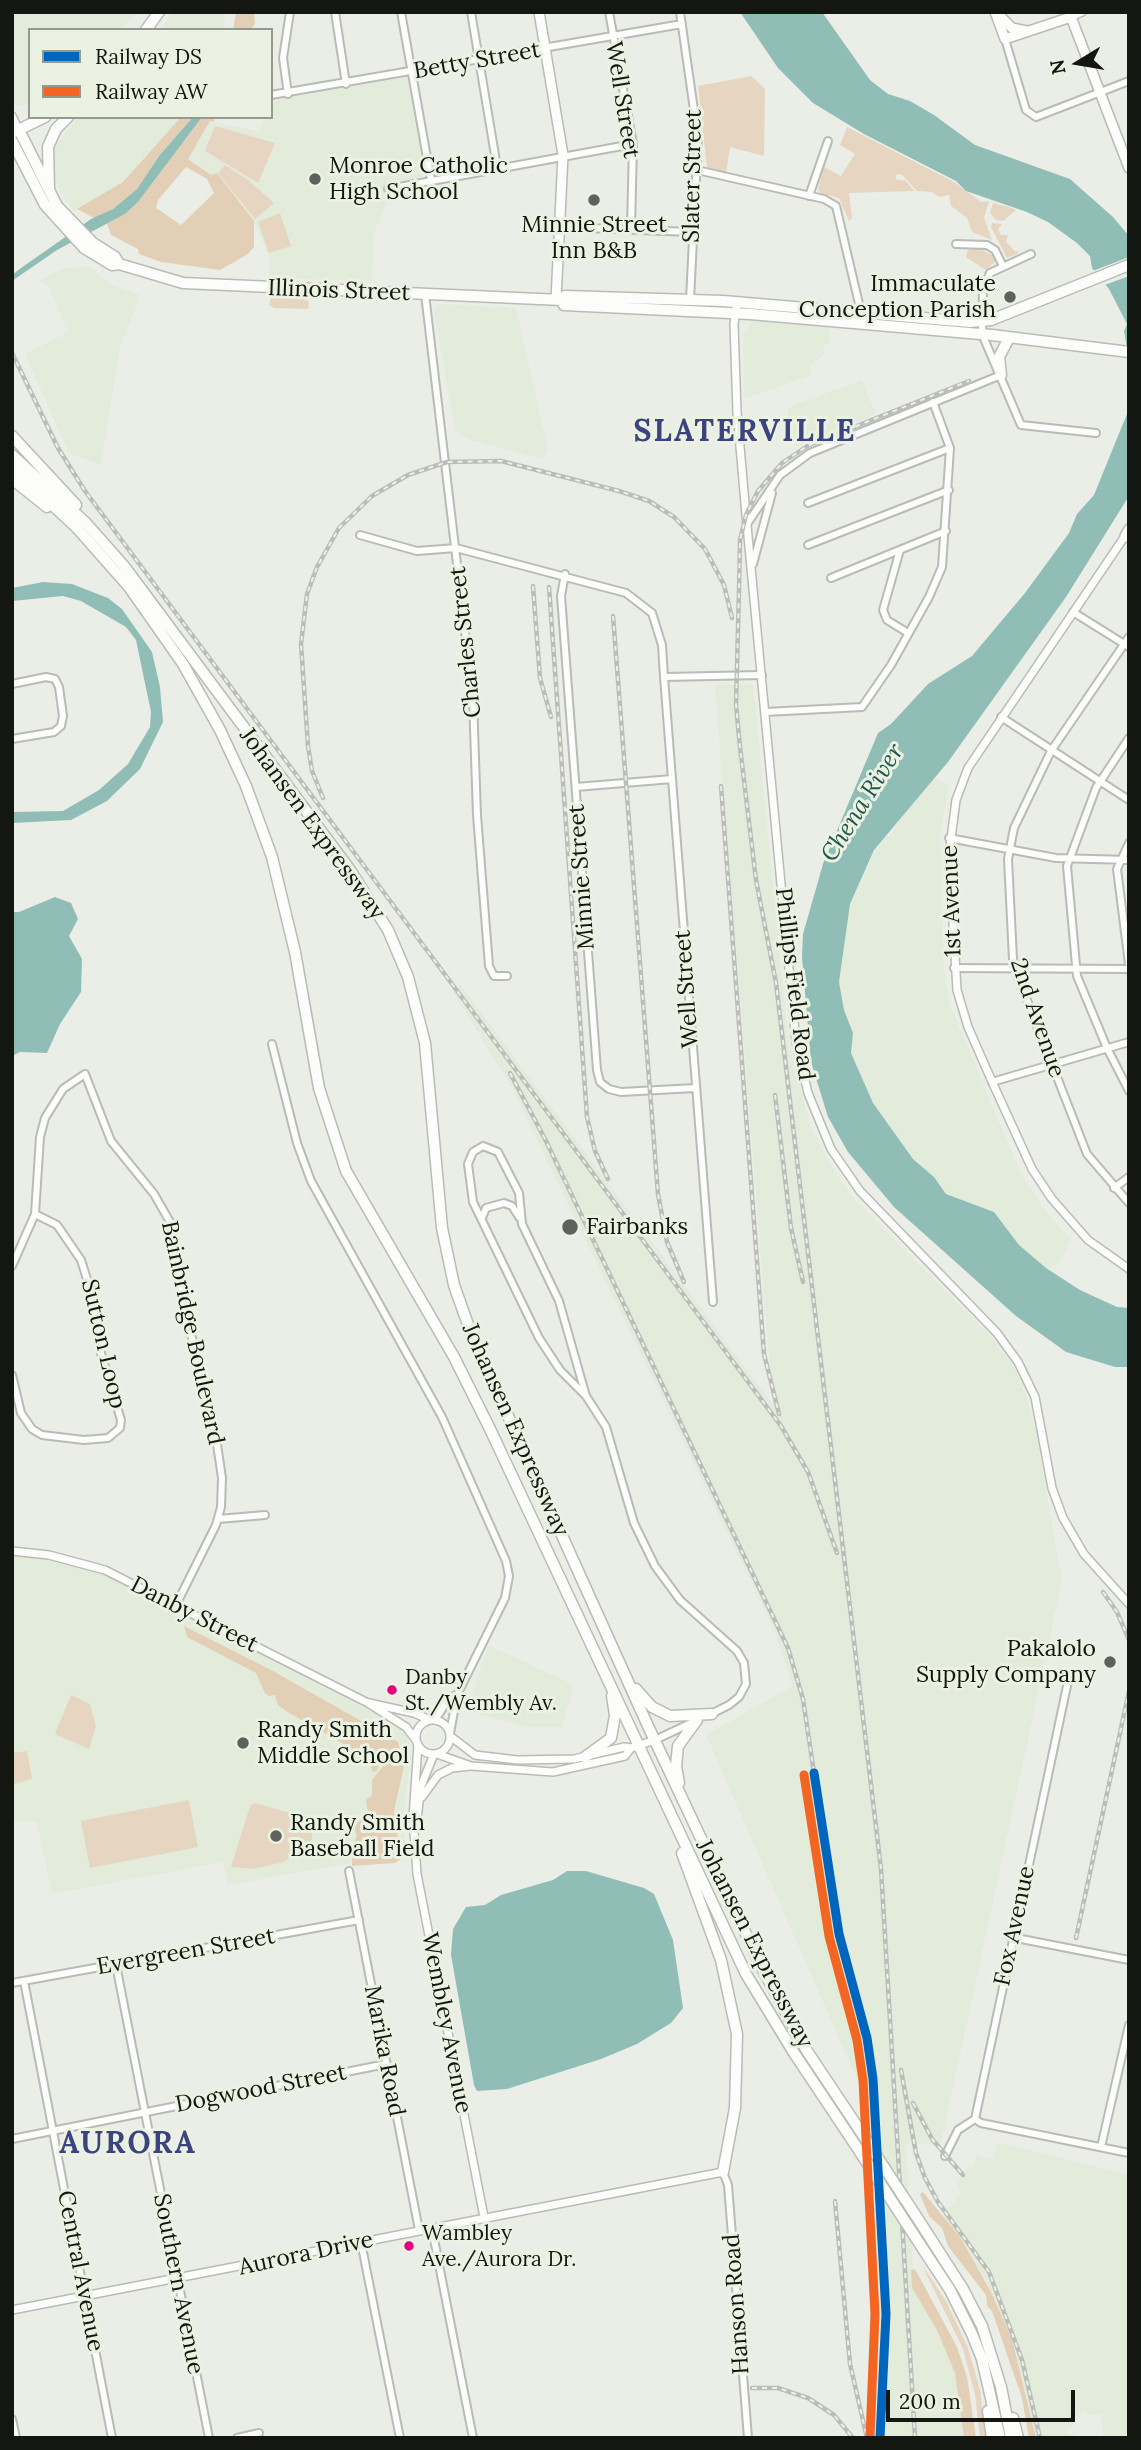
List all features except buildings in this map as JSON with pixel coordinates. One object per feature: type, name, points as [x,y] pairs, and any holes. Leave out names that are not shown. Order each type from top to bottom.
[{"type":"main road","points":[[147,28],[159,12]]},
{"type":"main road","points":[[539,12],[563,155],[559,300]]},
{"type":"main road","points":[[996,12],[1012,28],[1029,31]]},
{"type":"main road","points":[[996,12],[1005,39],[1070,14],[1098,94],[1129,167]]},
{"type":"main road","points":[[15,131],[41,119]]},
{"type":"main road","points":[[50,196],[46,160],[48,146],[56,129],[66,119]]},
{"type":"main road","name":"Illinois Street","points":[[15,131],[64,222]]},
{"type":"main road","name":"Illinois Street","points":[[12,141],[30,180],[64,222],[89,246],[112,265],[120,264],[183,283],[559,300],[565,296],[737,302],[981,321]]},
{"type":"main road","points":[[12,163],[30,180]]},
{"type":"main road","points":[[981,321],[1129,265]]},
{"type":"main road","name":"Illinois Street","points":[[559,300],[564,305],[736,313],[982,334],[1129,352]]},
{"type":"main road","points":[[1001,375],[999,357],[1009,338]]},
{"type":"main road","points":[[12,436],[80,510],[124,566]]},
{"type":"main road","name":"Johansen Expressway","points":[[12,455],[86,523],[124,566],[356,878],[388,930],[411,987],[425,1043],[442,1228],[461,1307],[489,1376],[655,1740],[783,2008],[973,2309],[986,2338],[1001,2387],[1011,2438]]},
{"type":"main road","name":"Johansen Expressway","points":[[12,467],[77,528],[115,570],[165,636],[200,691],[236,762],[264,833],[281,891],[319,1088],[346,1171],[471,1389],[606,1676],[635,1747],[759,1998],[923,2249],[962,2314],[982,2359],[1000,2438]]},
{"type":"main road","points":[[12,479],[77,528]]},
{"type":"main road","points":[[625,1674],[645,1701],[660,1713],[676,1717],[712,1714]]},
{"type":"main road","points":[[585,1757],[607,1742],[614,1728],[614,1709],[606,1676]]},
{"type":"main road","points":[[683,1800],[677,1774],[677,1752],[682,1738],[697,1720]]},
{"type":"main road","points":[[658,1790],[720,1961],[733,2008],[737,2076],[723,2172]]},
{"type":"main road","points":[[982,2359],[992,2438]]},
{"type":"main road","points":[[1001,2387],[1018,2438]]},
{"type":"street","points":[[288,94],[283,58],[290,12]]},
{"type":"street","points":[[335,12],[346,84]]},
{"type":"street","points":[[401,12],[431,180]]},
{"type":"street","points":[[471,12],[497,167]]},
{"type":"street","name":"Well Street","points":[[609,12],[633,144],[631,229]]},
{"type":"street","name":"Slater Street","points":[[680,12],[694,96],[697,170],[690,300]]},
{"type":"street","points":[[1070,14],[1082,12]]},
{"type":"street","name":"Betty Street","points":[[273,95],[682,24]]},
{"type":"street","points":[[1005,39],[1026,110],[1036,117],[1129,82]]},
{"type":"street","points":[[12,116],[15,131]]},
{"type":"street","points":[[809,196],[828,141]]},
{"type":"street","points":[[388,189],[633,144]]},
{"type":"street","points":[[697,170],[831,201],[839,213],[864,325]]},
{"type":"street","points":[[560,226],[692,232]]},
{"type":"street","points":[[956,244],[988,246],[995,250],[1003,266]]},
{"type":"street","points":[[1031,254],[1003,266],[987,279],[981,321],[982,334],[1021,425],[1096,433]]},
{"type":"street","name":"Charles Street","points":[[425,294],[473,699],[477,815],[489,967],[494,976],[507,976]]},
{"type":"street","name":"Phillips Field Road","points":[[737,302],[737,412],[796,1042],[805,1085],[818,1121],[838,1160],[865,1198],[997,1333],[1018,1362],[1035,1397],[1052,1488],[1063,1518],[1084,1554],[1129,1604]]},
{"type":"street","points":[[747,524],[779,475],[810,453],[1001,375]]},
{"type":"street","points":[[765,712],[862,707],[908,633],[942,567],[946,531],[950,448],[933,402]]},
{"type":"street","points":[[808,503],[950,448]]},
{"type":"street","points":[[752,571],[765,514],[779,475]]},
{"type":"street","points":[[808,545],[949,490]]},
{"type":"street","points":[[831,578],[946,531]]},
{"type":"street","name":"1st Avenue","points":[[1128,534],[1001,717],[965,775],[956,800],[949,838],[954,968],[968,1027],[1032,1170],[1045,1191],[1088,1240],[1129,1269]]},
{"type":"street","name":"Well Street","points":[[360,535],[417,551],[456,548],[565,574],[626,593],[652,613],[662,645],[713,1302]]},
{"type":"street","points":[[900,550],[883,610],[887,620],[908,633]]},
{"type":"street","name":"Minnie Street","points":[[565,574],[561,596],[595,1055],[600,1082],[609,1089],[621,1092],[695,1087]]},
{"type":"street","points":[[1073,612],[1127,642]]},
{"type":"street","name":"2nd Avenue","points":[[1127,642],[1051,751],[1014,828],[1009,849],[1015,968],[1087,1154],[1129,1203]]},
{"type":"street","points":[[664,677],[761,676]]},
{"type":"street","points":[[12,684],[46,677],[55,680],[63,716],[61,726],[54,732],[12,739]]},
{"type":"street","points":[[1001,717],[1129,800]]},
{"type":"street","points":[[1129,738],[1099,781],[1068,857],[1075,969],[1107,1048],[1129,1091]]},
{"type":"street","points":[[576,787],[672,779]]},
{"type":"street","points":[[949,838],[1068,857],[1129,860]]},
{"type":"street","points":[[954,968],[1075,969],[1129,966],[1118,883],[1119,860],[1129,843]]},
{"type":"street","points":[[992,1082],[1129,1042]]},
{"type":"street","points":[[272,1044],[297,1143],[311,1181],[338,1234],[442,1417],[503,1551],[508,1569],[507,1590],[457,1695],[447,1747],[435,1754]]},
{"type":"street","name":"Bainbridge Boulevard","points":[[35,1214],[40,1137],[45,1118],[64,1089],[85,1073],[111,1141],[163,1206],[175,1236],[185,1310],[215,1431],[223,1491],[218,1520],[176,1605]]},
{"type":"street","points":[[433,1720],[444,1724],[450,1734],[475,1755],[517,1760],[585,1757],[655,1740],[712,1714],[739,1697],[746,1684],[744,1663],[737,1651],[680,1600],[655,1566],[628,1507],[611,1439],[586,1396],[546,1351],[483,1224],[471,1193],[468,1164],[473,1152],[483,1146],[493,1147],[501,1157],[519,1193],[520,1218]]},
{"type":"street","points":[[1114,1188],[1129,1177]]},
{"type":"street","points":[[483,1224],[484,1210],[499,1203],[512,1206],[520,1218],[559,1301],[586,1396]]},
{"type":"street","points":[[12,1266],[35,1214]]},
{"type":"street","name":"Sutton Loop","points":[[12,1375],[21,1413],[32,1429],[42,1434],[84,1440],[108,1438],[120,1428],[121,1420],[101,1353],[91,1292],[81,1260],[57,1224],[35,1214]]},
{"type":"street","points":[[218,1520],[265,1516]]},
{"type":"street","name":"Danby Street","points":[[12,1551],[49,1555],[105,1570],[368,1703],[406,1727],[417,1742]]},
{"type":"street","name":"Fox Avenue","points":[[975,2119],[1067,1686]]},
{"type":"street","points":[[457,1695],[450,1697],[433,1720],[421,1725],[417,1742],[424,1752],[471,1766]]},
{"type":"street","name":"Danby Street","points":[[368,1703],[433,1720]]},
{"type":"street","name":"Wembley Avenue","points":[[416,1828],[413,1818],[417,1742]]},
{"type":"street","points":[[421,1800],[438,1775],[452,1768],[471,1766],[553,1772],[625,1756],[635,1747]]},
{"type":"street","name":"Wembley Avenue","points":[[435,1754],[425,1772],[416,1828],[417,1874],[484,2217]]},
{"type":"street","name":"Marika Road","points":[[349,1871],[419,2230]]},
{"type":"street","name":"Evergreen Street","points":[[12,1983],[359,1920]]},
{"type":"street","points":[[1012,1937],[1129,1960]]},
{"type":"street","name":"Southern Avenue","points":[[116,1965],[209,2438]]},
{"type":"street","name":"Central Avenue","points":[[24,1981],[112,2438]]},
{"type":"street","points":[[1101,2147],[1129,2025]]},
{"type":"street","name":"Dogwood Street","points":[[12,2139],[386,2064]]},
{"type":"street","points":[[944,2156],[958,2130],[975,2119],[981,2123],[1129,2153]]},
{"type":"street","name":"Aurora Drive","points":[[12,2310],[178,2280],[484,2217],[723,2172]]},
{"type":"street","name":"Hanson Road","points":[[723,2172],[728,2185],[748,2438]]},
{"type":"street","points":[[432,2229],[473,2438]]},
{"type":"street","points":[[361,2242],[400,2438]]},
{"type":"street","points":[[12,2419],[16,2438]]},
{"type":"street","points":[[237,2438],[259,2433]]},
{"type":"shaded area","points":[[12,12],[138,12],[120,28],[28,28],[28,105],[18,106],[12,102]]},
{"type":"shaded area","points":[[172,12],[225,12],[224,28],[162,28]]},
{"type":"shaded area","points":[[236,12],[254,12],[255,24],[252,28],[233,28]]},
{"type":"shaded area","points":[[751,76],[765,89],[764,156],[730,147],[726,174],[707,168],[698,86]]},
{"type":"shaded area","name":"Monroe Catholic High School","points":[[407,77],[425,176],[392,183],[374,234],[372,281],[269,278],[270,260],[254,221],[217,173],[211,175],[188,159],[210,121],[257,131],[265,119],[273,119],[273,105],[276,100]]},
{"type":"shaded area","points":[[77,119],[179,119],[123,182],[74,211],[59,190],[53,171],[57,143]]},
{"type":"shaded area","points":[[179,119],[191,119],[159,156],[137,189],[113,209],[94,218],[77,209],[123,182]]},
{"type":"shaded area","points":[[200,119],[214,119],[214,122],[210,121],[188,159],[211,175],[217,173],[254,221],[254,247],[248,254],[220,270],[161,262],[139,254],[138,249],[111,235],[107,223],[125,214],[138,202]],"holes":[[[186,167],[207,179],[214,193],[181,225],[156,208],[158,200]]]},
{"type":"shaded area","points":[[215,126],[275,143],[258,183],[205,151]]},
{"type":"shaded area","points":[[847,127],[954,182],[981,202],[989,201],[984,218],[992,240],[972,232],[967,218],[951,206],[949,195],[939,197],[932,192],[917,191],[901,174],[896,175],[896,179],[906,181],[914,191],[849,193],[852,218],[849,221],[839,198],[820,193],[818,189],[824,167],[841,176],[855,154],[840,145]]},
{"type":"shaded area","points":[[225,165],[248,180],[274,203],[255,219],[218,173]]},
{"type":"shaded area","points":[[993,203],[1016,210],[1003,221],[996,220],[990,213]]},
{"type":"shaded area","points":[[280,213],[291,246],[269,253],[258,222]]},
{"type":"shaded area","points":[[992,223],[1002,224],[998,229],[1001,235],[1008,235],[1006,242],[1016,252],[1019,249],[1017,254],[1007,258],[991,227]]},
{"type":"shaded area","points":[[978,248],[996,257],[997,260],[986,270],[966,257],[968,250]]},
{"type":"shaded area","points":[[90,267],[110,284],[140,295],[120,348],[101,465],[69,453],[25,354],[68,332],[49,287],[40,280],[64,268]]},
{"type":"shaded area","points":[[271,297],[304,298],[309,302],[308,309],[274,308],[269,305]]},
{"type":"shaded area","points":[[440,304],[516,308],[548,450],[544,456],[538,458],[468,439],[455,431],[435,317],[435,308]]},
{"type":"shaded area","points":[[754,320],[828,327],[831,342],[824,345],[824,354],[810,366],[811,375],[744,399],[743,334]]},
{"type":"shaded area","points":[[862,380],[876,414],[796,447],[787,408]]},
{"type":"shaded area","points":[[715,685],[753,685],[788,1039],[810,1125],[830,1164],[853,1198],[994,1340],[1014,1367],[1023,1387],[1036,1432],[1062,1581],[941,2143],[906,2145],[914,2287],[941,2327],[957,2377],[967,2438],[867,2438],[876,2187],[867,2102],[706,1735],[793,1686],[772,1625],[511,1086],[452,990],[460,984],[773,1405]]},
{"type":"shaded area","points":[[935,778],[949,786],[940,836],[943,961],[948,1000],[1020,1172],[1046,1212],[1071,1240],[1059,1264],[1046,1268],[1019,1245],[994,1212],[946,1194],[934,1177],[913,1159],[873,1103],[851,1053],[850,1022],[844,1010],[839,982],[850,904],[880,841],[890,835],[909,807]]},
{"type":"shaded area","points":[[12,1551],[105,1570],[399,1726],[410,1742],[411,1757],[404,1812],[405,1853],[228,1885],[223,1862],[52,1894],[37,1822],[12,1820]]},
{"type":"shaded area","points":[[184,1626],[273,1671],[398,1742],[404,1766],[394,1811],[401,1859],[395,1863],[352,1866],[352,1846],[357,1836],[354,1826],[368,1813],[366,1800],[372,1795],[372,1780],[385,1764],[385,1757],[380,1759],[377,1771],[373,1772],[368,1758],[286,1711],[278,1705],[275,1695],[269,1696],[265,1693],[256,1673],[187,1637]]},
{"type":"shaded area","points":[[488,1645],[574,1685],[562,1727],[527,1727],[467,1711]]},
{"type":"shaded area","points":[[71,1695],[90,1704],[96,1726],[89,1749],[55,1734]]},
{"type":"shaded area","points":[[27,1751],[32,1779],[14,1784],[12,1753]]},
{"type":"shaded area","points":[[189,1800],[198,1847],[90,1868],[81,1821]]},
{"type":"shaded area","name":"Randy Smith Baseball Field","points":[[255,1803],[315,1820],[311,1842],[284,1862],[253,1869],[231,1867],[250,1806]]},
{"type":"shaded area","points":[[997,2142],[1129,2175],[1129,2438],[1103,2438],[1102,2414],[1087,2415],[1087,2411],[1073,2416],[1073,2427],[1067,2427],[1067,2434],[1074,2434],[1074,2438],[1036,2438],[1012,2339],[985,2279],[942,2216],[962,2193],[957,2184],[968,2166],[973,2168],[976,2155],[993,2160]]},
{"type":"shaded area","points":[[923,2192],[960,2237],[991,2292],[1012,2339],[1036,2438],[1029,2438],[1022,2398],[992,2311],[987,2306],[986,2295],[948,2246],[942,2228],[929,2216],[920,2194]]},
{"type":"shaded area","points":[[922,2265],[946,2301],[968,2348],[980,2390],[986,2438],[980,2438],[975,2394],[963,2349]]},
{"type":"shaded area","points":[[915,2269],[957,2347],[967,2377],[976,2438],[964,2438],[955,2373],[937,2330],[912,2288],[911,2270]]},
{"type":"water","points":[[740,12],[822,12],[870,80],[888,94],[910,101],[934,115],[975,145],[1070,179],[1113,217],[1129,236],[1129,360],[1124,331],[1127,324],[1109,289],[1092,268],[1090,256],[1077,243],[1048,222],[1027,212],[966,191],[956,181],[864,134],[813,103],[778,68]]},
{"type":"water","points":[[191,119],[200,119],[138,202],[125,214],[57,250],[12,281],[12,275],[21,268],[91,219],[113,209],[137,189],[159,156]]},
{"type":"water","name":"Chena River","points":[[1129,409],[1129,496],[1066,597],[948,762],[874,850],[850,904],[839,982],[844,1010],[853,1033],[851,1053],[873,1103],[913,1159],[934,1177],[946,1194],[994,1212],[1019,1245],[1046,1268],[1080,1290],[1117,1307],[1129,1308],[1129,1367],[1115,1367],[1066,1352],[1016,1316],[894,1207],[848,1152],[828,1117],[811,1062],[802,957],[803,934],[823,864],[878,733],[891,724],[928,684],[972,656],[1025,593],[1069,533],[1077,514],[1094,495]]},
{"type":"water","points":[[43,582],[72,584],[108,598],[122,609],[152,652],[160,687],[163,722],[140,769],[107,801],[71,820],[12,823],[12,812],[63,811],[99,790],[128,764],[150,727],[151,712],[136,640],[126,627],[81,601],[63,596],[12,601],[12,588]]},
{"type":"water","points":[[55,897],[71,903],[78,919],[69,936],[82,959],[81,992],[60,1024],[47,1053],[20,1052],[12,1056],[12,912],[19,912]]},
{"type":"water","points":[[567,1871],[586,1871],[644,1888],[654,1894],[673,1940],[683,2008],[671,2023],[637,2044],[601,2059],[507,2089],[477,2091],[451,1955],[453,1929],[466,1907],[485,1905],[501,1895],[553,1880]]},
{"type":"pier","points":[[1129,257],[1129,276],[1102,286],[1090,272]]},
{"type":"railway","points":[[12,353],[58,448],[85,491],[781,1426],[808,1472],[837,1553]]},
{"type":"railway","points":[[915,2438],[881,1869],[776,983],[756,880],[736,705],[740,540],[746,515],[758,491],[782,463],[809,445],[969,381]]},
{"type":"railway","points":[[323,798],[312,771],[308,746],[301,644],[307,594],[317,567],[339,528],[372,496],[408,475],[447,462],[501,461],[649,501],[674,517],[705,549],[724,585],[732,618]]},
{"type":"railway","points":[[533,586],[540,678],[551,717]]},
{"type":"railway","points":[[549,587],[587,1117],[595,1151],[608,1179]]},
{"type":"railway","points":[[613,616],[658,1194],[667,1242],[684,1282]]},
{"type":"railway","points":[[721,786],[764,1354],[779,1414]]},
{"type":"railway","points":[[510,1073],[545,1139],[788,1648],[803,1699],[814,1773]]},
{"type":"railway","points":[[775,1095],[791,1228],[803,1282]]},
{"type":"railway","points":[[1103,1592],[1117,1612],[1129,1640]]},
{"type":"railway","points":[[1076,1938],[1129,1691]]},
{"type":"railway","points":[[901,2070],[916,2153],[925,2178],[938,2202],[989,2272],[1022,2360],[1040,2438]]},
{"type":"railway","points":[[913,2103],[932,2139],[963,2175]]},
{"type":"railway","points":[[835,2201],[850,2364],[867,2438]]},
{"type":"railway","points":[[752,2388],[778,2388],[808,2398],[834,2415],[853,2438]]},
{"type":"rail line","name":"DS","points":[[814,1773],[839,1934],[867,2038],[873,2079],[886,2314],[880,2438]]},
{"type":"rail line","name":"AW","points":[[804,1775],[829,1936],[857,2040],[863,2080],[875,2314],[870,2437]]},
{"type":"place","name":"Monroe Catholic High School","points":[[315,179]]},
{"type":"place","name":"Minnie Street Inn B&B","points":[[594,200]]},
{"type":"place","name":"Immaculate Conception Parish","points":[[1010,297]]},
{"type":"place","name":"Fairbanks","points":[[570,1227]]},
{"type":"place","name":"Pakalolo Supply Company","points":[[1110,1662]]},
{"type":"place","name":"Danby St./Wembly Av.","points":[[392,1690]]},
{"type":"place","name":"Randy Smith Middle School","points":[[243,1743]]},
{"type":"place","name":"Randy Smith Baseball Field","points":[[276,1836]]},
{"type":"place","name":"Wambley Ave./Aurora Dr.","points":[[409,2246]]},
{"type":"district","name":"SLATERVILLE","points":[[745,432]]},
{"type":"district","name":"AURORA","points":[[128,2144]]}]
